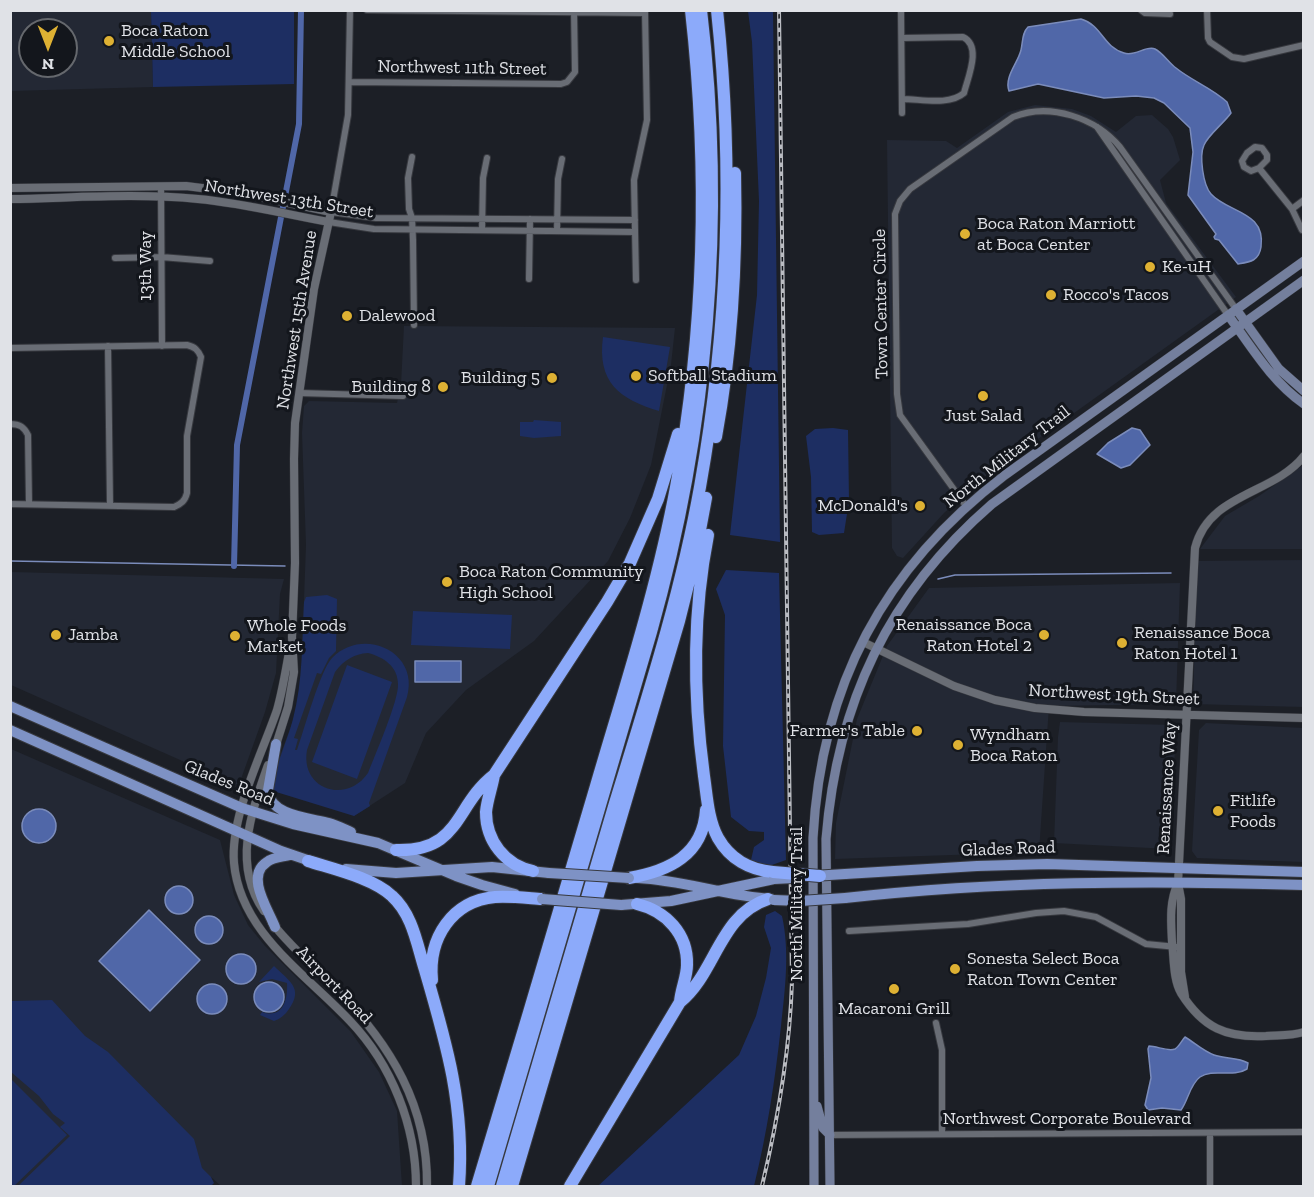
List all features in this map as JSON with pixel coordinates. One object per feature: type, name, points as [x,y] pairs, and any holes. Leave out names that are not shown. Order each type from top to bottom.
[{"type":"highway","points":[[477,1186],[648,612],[673,506],[690,394],[700,295],[703,205],[700,104],[691,10]]},
{"type":"highway","points":[[488,1186],[651,632],[669,567],[687,480],[703,370],[711,246],[711,136],[701,10]]},
{"type":"highway","points":[[502,1186],[671,612],[700,490],[716,381],[726,242],[726,128],[717,10]]},
{"type":"highway","points":[[512,1186],[679,621],[700,536],[725,386],[734,260],[734,138],[724,10]]},
{"type":"highway","points":[[396,850],[429,846],[455,826],[482,784],[494,775],[607,602],[630,563],[661,491],[690,394]]},
{"type":"highway","points":[[707,489],[709,528],[698,605],[695,673],[697,719],[712,824],[725,848],[747,866],[773,876],[820,876]]},
{"type":"highway","points":[[494,775],[486,812],[491,838],[510,862],[533,871]]},
{"type":"highway","points":[[629,878],[668,868],[692,848],[705,822],[706,787]]},
{"type":"highway","points":[[308,861],[376,885],[399,903],[410,923],[450,1056],[456,1094],[460,1150],[459,1186]]},
{"type":"highway","points":[[434,999],[431,970],[433,951],[442,928],[456,913],[472,903],[489,898],[542,899]]},
{"type":"highway","points":[[570,1186],[680,1002],[690,993],[736,919],[750,908],[771,899]]},
{"type":"highway","points":[[637,904],[662,914],[682,938],[687,964],[680,1002]]},
{"type":"main road","name":"North Military Trail","points":[[814,1186],[813,838],[815,802],[830,725],[842,686],[863,642],[889,596],[908,569],[966,506],[1064,432],[1304,261]]},
{"type":"main road","name":"North Military Trail","points":[[830,1186],[826,839],[829,806],[844,730],[856,691],[876,648],[908,594],[951,542],[992,504],[1304,280]]},
{"type":"main road","points":[[1236,309],[1279,369],[1304,391]]},
{"type":"main road","points":[[1228,315],[1273,377],[1287,392],[1304,404]]},
{"type":"main road","points":[[1071,446],[1088,416]]},
{"type":"main road","points":[[1054,458],[1064,432]]},
{"type":"main road","name":"Glades Road","points":[[10,706],[247,810],[303,827],[368,840],[482,885],[542,899],[621,904],[671,901],[773,876]]},
{"type":"main road","name":"Glades Road","points":[[10,730],[236,832],[291,855],[338,868],[407,873],[492,867],[680,882],[715,891],[800,901],[1014,884],[1082,882],[1304,885]]},
{"type":"main road","points":[[276,744],[268,794],[273,803],[294,815],[338,825],[368,840]]},
{"type":"main road","points":[[275,927],[260,890],[257,876],[260,868],[267,862],[291,855]]},
{"type":"main road","name":"Glades Road","points":[[820,876],[1019,864],[1304,872]]},
{"type":"main road","points":[[813,1086],[823,1128],[830,1135]]},
{"type":"street","name":"Northwest 15th Avenue","points":[[247,810],[276,744],[292,688],[295,563],[294,445],[314,289],[331,212],[348,115],[350,10]]},
{"type":"street","points":[[367,10],[645,12],[647,120],[634,180],[636,280]]},
{"type":"street","points":[[901,10],[902,112]]},
{"type":"street","points":[[1142,11],[1170,14]]},
{"type":"street","points":[[1208,11],[1207,34],[1210,42],[1236,58],[1244,59],[1304,45]]},
{"type":"street","name":"Northwest 11th Street","points":[[350,82],[561,84],[572,78],[575,72],[574,12]]},
{"type":"street","points":[[902,38],[963,37],[971,42],[974,50],[964,93],[961,96],[949,100],[902,99]]},
{"type":"street","name":"Town Center Circle","points":[[966,506],[900,415],[894,223],[896,209],[903,196],[959,153],[1022,113],[1055,112],[1078,117],[1109,133],[1236,309]]},
{"type":"street","points":[[1096,126],[1228,315]]},
{"type":"street","points":[[412,157],[408,178],[409,209],[413,229],[414,325]]},
{"type":"street","points":[[482,230],[483,178],[487,158]]},
{"type":"street","points":[[557,231],[558,179],[562,159]]},
{"type":"street","points":[[1259,168],[1292,209],[1302,230]]},
{"type":"street","name":"Northwest 13th Street","points":[[10,188],[161,186],[214,189],[331,212],[369,217],[635,220]]},
{"type":"street","name":"13th Way","points":[[161,186],[162,346]]},
{"type":"street","name":"Northwest 13th Street","points":[[10,199],[161,197],[219,201],[363,228],[635,232]]},
{"type":"street","points":[[1292,209],[1304,200]]},
{"type":"street","points":[[529,279],[530,219]]},
{"type":"street","points":[[115,258],[161,257],[210,261]]},
{"type":"street","points":[[10,348],[182,345],[193,346],[201,357],[188,436],[185,499],[180,505],[174,507],[10,504]]},
{"type":"street","points":[[108,346],[110,506]]},
{"type":"street","points":[[299,393],[402,396]]},
{"type":"street","points":[[10,424],[20,425],[28,435],[29,504]]},
{"type":"street","name":"Renaissance Way","points":[[1178,883],[1194,548],[1208,523],[1220,509],[1288,471],[1304,456]]},
{"type":"street","name":"Northwest 15th Avenue","points":[[247,810],[279,703],[292,637]]},
{"type":"street","name":"Northwest 19th Street","points":[[863,642],[943,681],[980,695],[1044,710],[1304,718]]},
{"type":"street","name":"Airport Road","points":[[247,810],[236,832],[234,853],[242,897],[254,920],[272,943],[372,1047],[399,1097],[409,1129],[416,1186]]},
{"type":"street","name":"Airport Road","points":[[247,810],[247,861],[251,886],[256,899],[275,927],[367,1023],[393,1059],[408,1089],[418,1121],[425,1153],[427,1186]]},
{"type":"street","points":[[1178,883],[1171,897],[1176,978],[1180,992],[1204,1021],[1225,1033],[1258,1036],[1304,1032]]},
{"type":"street","points":[[1178,883],[1181,899],[1181,972],[1185,998]]},
{"type":"street","points":[[849,931],[968,924],[1036,912],[1064,911],[1096,917],[1142,943],[1175,947]]},
{"type":"street","points":[[936,1023],[942,1050],[942,1134]]},
{"type":"street","name":"Northwest Corporate Boulevard","points":[[830,1135],[1304,1132]]},
{"type":"street","points":[[1210,1133],[1210,1186]]},
{"type":"shaded area","name":"Boca Raton Middle School","points":[[10,11],[151,11],[153,87],[11,91]]},
{"type":"shaded area","points":[[151,11],[294,11],[294,84],[153,87]]},
{"type":"shaded area","points":[[748,11],[773,11],[780,542],[730,535],[757,295],[759,201],[752,42]]},
{"type":"shaded area","points":[[1081,19],[1094,26],[1111,46],[1124,53],[1132,54],[1148,48],[1155,49],[1182,73],[1227,102],[1231,113],[1204,145],[1203,170],[1211,194],[1252,219],[1258,226],[1261,247],[1253,260],[1238,264],[1219,240],[1215,239],[1216,234],[1188,195],[1193,152],[1190,128],[1164,103],[1154,98],[1136,96],[1104,98],[1038,84],[1009,91],[1008,81],[1028,27]]},
{"type":"shaded area","points":[[1035,105],[1072,109],[1091,116],[1116,132],[1136,116],[1152,115],[1168,129],[1180,160],[1160,180],[1166,203],[1236,297],[982,479],[944,513],[903,558],[897,556],[892,548],[887,140],[946,141],[957,148],[1008,112]]},
{"type":"shaded area","name":"Boca Raton Community High School","points":[[404,326],[675,328],[671,365],[651,465],[630,518],[608,561],[534,641],[466,690],[426,733],[405,783],[354,816],[274,772],[294,718],[301,680],[306,545],[302,433],[304,406],[309,401],[397,403],[401,384]]},
{"type":"shaded area","name":"Softball Stadium","points":[[603,337],[670,347],[659,411],[633,401],[614,386],[604,366]]},
{"type":"shaded area","points":[[534,420],[561,422],[561,436],[534,438],[520,436],[520,422],[533,422]]},
{"type":"shaded area","points":[[1132,428],[1140,430],[1150,445],[1130,465],[1121,468],[1097,454],[1108,443]]},
{"type":"shaded area","points":[[815,429],[848,430],[849,501],[844,533],[819,535],[812,532],[811,477],[806,436]]},
{"type":"shaded area","points":[[1303,465],[1303,549],[1200,549],[1225,516],[1259,496]]},
{"type":"shaded area","points":[[1303,560],[1303,707],[1193,704],[1197,561]]},
{"type":"shaded area","points":[[726,570],[779,573],[786,860],[769,866],[751,860],[754,847],[764,840],[764,832],[749,831],[731,817],[723,746],[725,615],[716,589]]},
{"type":"shaded area","points":[[11,572],[284,579],[280,594],[276,673],[265,712],[241,779],[237,784],[232,786],[226,784],[223,779],[11,685]]},
{"type":"shaded area","points":[[1180,583],[1176,704],[1049,706],[1039,852],[835,859],[836,823],[857,719],[887,646],[929,588]]},
{"type":"shaded area","points":[[327,595],[337,599],[336,651],[329,658],[321,674],[317,673],[294,738],[298,739],[295,750],[297,750],[327,665],[332,658],[345,649],[359,644],[373,644],[386,649],[397,656],[405,667],[409,681],[407,697],[369,803],[370,806],[354,816],[273,791],[299,690],[306,597]],"holes":[[[368,653],[385,660],[396,673],[398,684],[391,714],[368,773],[359,783],[348,788],[337,790],[327,788],[317,783],[310,775],[307,750],[335,672],[354,656]]]},
{"type":"shaded area","points":[[413,611],[512,615],[510,649],[411,645]]},
{"type":"shaded area","points":[[415,661],[461,661],[461,682],[415,682]]},
{"type":"shaded area","points":[[347,665],[392,682],[357,779],[312,762]]},
{"type":"shaded area","points":[[1060,722],[1172,725],[1176,733],[1169,849],[1054,843]]},
{"type":"shaded area","points":[[1206,723],[1303,728],[1303,862],[1197,858],[1192,851],[1199,730]]},
{"type":"shaded area","points":[[11,749],[220,840],[234,895],[248,925],[265,946],[351,1032],[379,1072],[397,1111],[402,1186],[221,1186],[211,1177],[202,1186],[11,1186]]},
{"type":"shaded area","points":[[39,809],[51,814],[56,826],[51,838],[39,843],[27,838],[22,826],[27,814]]},
{"type":"shaded area","points":[[179,886],[189,890],[193,900],[189,910],[179,914],[169,910],[165,900],[169,890]]},
{"type":"shaded area","points":[[149,910],[200,960],[150,1011],[99,961]]},
{"type":"shaded area","points":[[775,911],[782,916],[784,930],[785,985],[773,1087],[754,1186],[598,1186],[739,1055],[756,1016],[766,978],[771,948],[764,927],[766,915]]},
{"type":"shaded area","points":[[209,916],[219,920],[223,930],[219,940],[209,944],[199,940],[195,930],[199,920]]},
{"type":"shaded area","points":[[241,954],[252,958],[256,969],[252,980],[241,984],[230,980],[226,969],[230,958]]},
{"type":"shaded area","points":[[274,966],[293,985],[295,996],[287,1011],[274,1021],[260,1015],[262,1012],[275,1013],[283,1006],[287,983],[272,979],[259,982]]},
{"type":"shaded area","points":[[269,982],[280,986],[284,997],[280,1008],[269,1012],[258,1008],[254,997],[258,986]]},
{"type":"shaded area","points":[[212,984],[223,988],[227,999],[223,1010],[212,1014],[201,1010],[197,999],[201,988]]},
{"type":"shaded area","points":[[52,1000],[85,1036],[108,1052],[194,1139],[202,1168],[214,1183],[211,1186],[18,1186],[70,1136],[60,1127],[65,1123],[11,1072],[11,1001]]},
{"type":"shaded area","points":[[1185,1037],[1214,1055],[1248,1063],[1247,1069],[1236,1073],[1205,1074],[1200,1077],[1181,1110],[1162,1108],[1148,1110],[1145,1105],[1151,1078],[1149,1046],[1172,1050],[1178,1047]]},
{"type":"shaded area","points":[[11,1079],[67,1135],[14,1186],[10,1186]]},
{"type":"waterway","points":[[234,566],[237,445],[299,124],[301,10]]},
{"type":"waterway","points":[[10,561],[285,566]]},
{"type":"waterway","points":[[938,579],[955,575],[1171,573]]},
{"type":"railway","points":[[762,1186],[782,1084],[789,1033],[792,981],[779,10]]},
{"type":"place","name":"Boca Raton Middle School","points":[[109,41]]},
{"type":"place","name":"Boca Raton Marriott at Boca Center","points":[[965,234]]},
{"type":"place","name":"Ke-uH","points":[[1150,267]]},
{"type":"place","name":"Rocco's Tacos","points":[[1051,295]]},
{"type":"place","name":"Dalewood","points":[[347,316]]},
{"type":"place","name":"Softball Stadium","points":[[636,376]]},
{"type":"place","name":"Building 5","points":[[552,378]]},
{"type":"place","name":"Building 8","points":[[443,387]]},
{"type":"place","name":"Just Salad","points":[[983,396]]},
{"type":"place","name":"McDonald's","points":[[920,506]]},
{"type":"place","name":"Boca Raton Community High School","points":[[447,582]]},
{"type":"place","name":"Jamba","points":[[56,635]]},
{"type":"place","name":"Renaissance Boca Raton Hotel 2","points":[[1044,635]]},
{"type":"place","name":"Whole Foods Market","points":[[235,636]]},
{"type":"place","name":"Renaissance Boca Raton Hotel 1","points":[[1122,643]]},
{"type":"place","name":"Farmer's Table","points":[[917,731]]},
{"type":"place","name":"Wyndham Boca Raton","points":[[958,745]]},
{"type":"place","name":"Fitlife Foods","points":[[1218,811]]},
{"type":"place","name":"Sonesta Select Boca Raton Town Center","points":[[955,969]]},
{"type":"place","name":"Macaroni Grill","points":[[894,989]]}]
